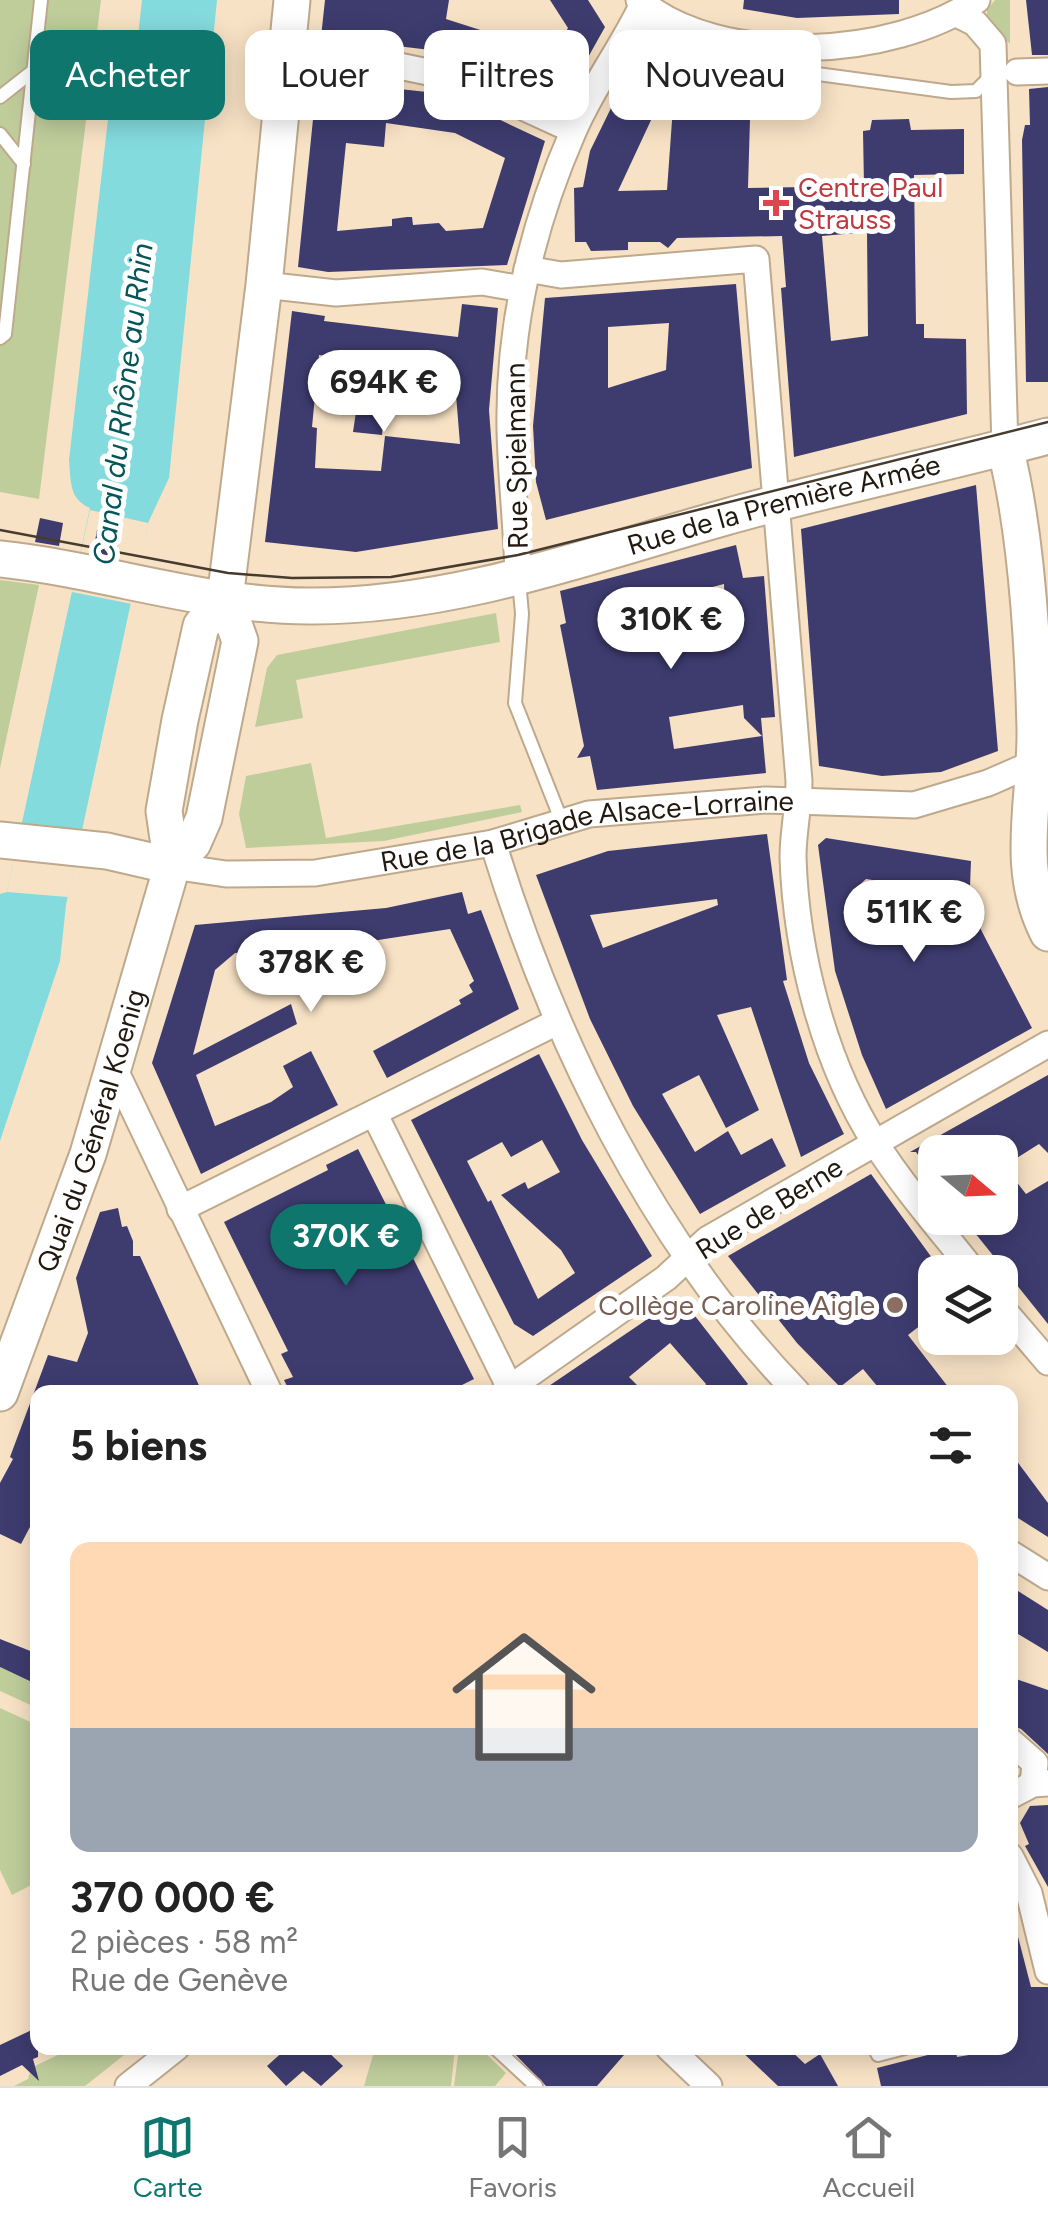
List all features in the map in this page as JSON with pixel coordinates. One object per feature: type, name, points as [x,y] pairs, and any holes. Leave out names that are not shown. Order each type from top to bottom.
[{"type":"main road","points":[[289,30],[292,0]]},
{"type":"main road","points":[[224,599],[264,286],[280,120]]},
{"type":"main road","name":"Rue de la Première Armée","points":[[0,562],[224,599],[336,606],[457,591],[776,503],[1048,436]]},
{"type":"main road","points":[[1005,447],[1019,516],[1041,724],[1027,858],[1033,899],[1048,933]]},
{"type":"main road","name":"Quai du Général Koenig","points":[[0,1393],[85,1164],[172,866],[193,843],[204,818],[240,641],[224,599]]},
{"type":"main road","name":"Rue de la Brigade Alsace-Lorraine","points":[[0,840],[120,854],[172,866]]},
{"type":"street","points":[[639,8],[704,36],[772,46],[884,41],[967,7],[993,44],[1005,73],[1005,447]]},
{"type":"street","name":"Rue Spielmann","points":[[518,576],[510,432],[514,329],[544,208],[574,130],[639,8]]},
{"type":"street","points":[[404,68],[462,79],[574,130]]},
{"type":"street","points":[[1005,73],[1048,71]]},
{"type":"street","points":[[264,286],[336,293],[756,260],[799,799],[794,859],[810,978],[838,1066],[875,1143],[961,1255]]},
{"type":"street","name":"Rue de la Brigade Alsace-Lorraine","points":[[172,866],[226,874],[315,872],[376,866],[493,844],[590,814],[799,799],[914,805],[988,783],[1034,763]]},
{"type":"street","points":[[493,844],[556,1022],[610,1128],[689,1258],[791,1385]]},
{"type":"street","points":[[180,1209],[556,1022]]},
{"type":"street","name":"Rue de Berne","points":[[517,1385],[689,1258],[708,1239],[1048,1044]]},
{"type":"street","points":[[114,1068],[267,1385]]},
{"type":"street","points":[[374,1113],[506,1385]]},
{"type":"street","points":[[1018,1327],[1048,1362]]},
{"type":"street","points":[[1018,1559],[1048,1577]]},
{"type":"street","points":[[1018,1748],[1036,1763],[1041,1783]]},
{"type":"street","points":[[1018,1872],[1029,1893],[1048,1971]]},
{"type":"street","points":[[128,2086],[167,2055]]},
{"type":"street","points":[[682,2055],[709,2086]]},
{"type":"lane","points":[[38,30],[41,0]]},
{"type":"lane","points":[[639,8],[695,52],[736,63],[952,92],[976,91],[1005,73]]},
{"type":"lane","points":[[0,97],[30,73]]},
{"type":"lane","points":[[0,338],[5,334],[6,265],[24,164],[30,102]]},
{"type":"lane","points":[[0,134],[24,164]]},
{"type":"lane","points":[[518,576],[522,614],[515,704],[562,822]]},
{"type":"lane","points":[[503,2055],[536,2086]]},
{"type":"green space","points":[[0,0],[101,0],[97,30],[30,30],[30,120],[86,120],[39,499],[0,492]]},
{"type":"green space","points":[[995,0],[1010,0],[1010,44],[987,19],[987,10]]},
{"type":"green space","points":[[0,580],[39,585],[0,768]]},
{"type":"green space","points":[[496,613],[500,642],[296,680],[303,718],[255,727],[267,668],[277,655]]},
{"type":"green space","points":[[311,763],[326,838],[520,805],[522,812],[384,841],[246,848],[239,814],[246,776]]},
{"type":"green space","points":[[0,1667],[30,1682],[30,1705],[0,1691]]},
{"type":"green space","points":[[0,1708],[30,1722],[30,1886],[12,1895],[0,1870]]},
{"type":"green space","points":[[58,2055],[124,2055],[85,2086],[14,2086],[28,2079],[31,2068]]},
{"type":"green space","points":[[373,2055],[454,2055],[451,2086],[364,2086]]},
{"type":"green space","points":[[458,2055],[487,2055],[506,2073],[495,2086],[454,2086]]},
{"type":"water","points":[[142,0],[217,0],[214,30],[139,30]]},
{"type":"water","name":"Canal du Rhône au Rhin","points":[[108,120],[205,120],[169,478],[148,523],[66,905],[60,961],[0,1141],[0,894],[7,892],[90,508],[75,495],[69,460]]},
{"type":"pier","points":[[90,510],[148,523],[132,604],[72,592]]},
{"type":"pier","points":[[21,826],[82,832],[68,897],[7,892]]},
{"type":"building","points":[[325,0],[449,0],[446,19],[480,30],[424,30],[424,49],[404,47],[404,30],[322,30]]},
{"type":"building","points":[[550,0],[588,0],[605,27],[589,56],[589,30],[567,30]]},
{"type":"building","points":[[744,0],[899,0],[899,14],[797,18],[743,9]]},
{"type":"building","points":[[1026,0],[1048,0],[1048,55],[1032,55]]},
{"type":"building","points":[[1048,87],[1048,382],[1026,382],[1022,140],[1025,125],[1030,125],[1029,89]]},
{"type":"building","points":[[404,89],[424,92],[424,120],[500,120],[545,141],[507,265],[328,272],[298,267],[313,120],[404,120]],"holes":[[[386,123],[455,133],[505,158],[483,228],[446,231],[439,223],[413,225],[412,217],[407,217],[392,219],[392,226],[337,231],[346,143],[384,147]]]},
{"type":"building","points":[[609,112],[609,120],[651,120],[618,191],[667,190],[672,120],[750,120],[748,188],[864,186],[863,131],[870,130],[872,120],[909,119],[911,130],[964,129],[964,174],[914,175],[916,324],[924,324],[924,338],[966,339],[967,414],[794,457],[781,288],[786,287],[782,236],[677,238],[668,248],[660,242],[628,242],[628,250],[591,251],[586,242],[575,242],[574,188],[583,187],[590,151]],"holes":[[[867,232],[868,336],[831,341],[822,236]]]},
{"type":"building","points":[[736,284],[752,468],[546,520],[536,482],[533,426],[545,298]],"holes":[[[669,323],[666,370],[608,388],[608,327]]]},
{"type":"building","points":[[462,304],[498,308],[489,410],[498,529],[356,552],[265,542],[292,311],[325,316],[324,321],[458,337]],"holes":[[[319,355],[454,370],[460,444],[385,436],[381,471],[315,468],[317,428],[312,427]]]},
{"type":"building","points":[[356,412],[384,414],[382,435],[353,432]]},
{"type":"building","points":[[976,485],[998,751],[941,772],[882,776],[819,766],[801,529]]},
{"type":"building","points":[[40,518],[63,523],[59,546],[35,542]]},
{"type":"building","points":[[97,530],[121,535],[115,557],[93,552]]},
{"type":"building","points":[[736,545],[743,578],[764,576],[775,717],[761,718],[766,773],[597,790],[590,756],[577,758],[584,746],[560,625],[566,623],[560,591]],"holes":[[[724,584],[725,618],[656,632],[650,603]],[[743,705],[744,718],[762,736],[674,749],[669,717]]]},
{"type":"building","points":[[767,834],[787,980],[783,981],[809,1063],[844,1134],[801,1157],[751,1007],[717,1015],[759,1110],[726,1128],[699,1075],[662,1094],[695,1152],[728,1131],[741,1155],[772,1138],[786,1166],[700,1214],[633,1106],[590,1019],[536,875],[608,851]],"holes":[[[717,899],[718,905],[603,948],[590,915]]]},
{"type":"building","points":[[826,838],[971,861],[970,886],[978,924],[1032,1028],[886,1109],[862,1055],[835,971],[818,845]],"holes":[[[866,879],[897,884],[893,912],[856,919],[852,892]]]},
{"type":"building","points":[[462,892],[468,914],[481,910],[519,1009],[387,1078],[373,1051],[461,1004],[459,1000],[473,992],[469,985],[474,981],[450,929],[352,944],[235,953],[215,970],[193,1055],[291,1004],[297,1024],[196,1075],[215,1126],[271,1102],[293,1087],[283,1066],[311,1051],[338,1105],[201,1174],[152,1063],[195,925],[386,908]]},
{"type":"building","points":[[539,1054],[582,1140],[652,1256],[533,1336],[514,1324],[411,1120]],"holes":[[[542,1140],[560,1172],[528,1189],[525,1182],[501,1195],[561,1250],[575,1273],[538,1299],[491,1200],[488,1202],[467,1161],[502,1142],[511,1157]]]},
{"type":"building","points":[[1048,1075],[1048,1153],[1039,1144],[1018,1157],[1018,1135],[940,1135]]},
{"type":"building","points":[[358,1149],[474,1379],[462,1385],[286,1385],[284,1380],[293,1377],[281,1354],[288,1351],[224,1222],[328,1170],[326,1165]]},
{"type":"building","points":[[871,1174],[930,1255],[918,1255],[918,1327],[908,1335],[918,1348],[918,1355],[923,1355],[947,1385],[876,1385],[863,1369],[838,1385],[797,1343],[728,1256]]},
{"type":"building","points":[[1048,1181],[1048,1324],[1018,1287],[1018,1255],[993,1255],[977,1235],[1018,1235],[1018,1184],[1026,1194]]},
{"type":"building","points":[[118,1208],[122,1227],[127,1226],[133,1241],[133,1256],[140,1256],[199,1385],[37,1385],[48,1355],[77,1362],[88,1333],[76,1278],[100,1212]]},
{"type":"building","points":[[681,1298],[748,1384],[706,1385],[670,1343],[629,1377],[637,1385],[550,1385],[655,1314],[657,1304],[665,1308]]},
{"type":"building","points":[[30,1403],[30,1527],[21,1544],[0,1534],[0,1483],[13,1459],[10,1457]]},
{"type":"building","points":[[1018,1463],[1048,1503],[1048,1537],[1018,1518]]},
{"type":"building","points":[[1018,1591],[1048,1610],[1048,1652],[1018,1634]]},
{"type":"building","points":[[0,1639],[30,1651],[30,1681],[0,1667]]},
{"type":"building","points":[[1018,1680],[1048,1690],[1048,1754],[1021,1729]]},
{"type":"building","points":[[1048,1805],[1048,1887],[1025,1846],[1029,1844],[1020,1823],[1030,1806]]},
{"type":"building","points":[[1018,1937],[1031,1987],[1048,1987],[1048,2086],[881,2086],[877,2068],[928,2055],[1018,2055]]},
{"type":"building","points":[[30,2031],[30,2055],[38,2055],[33,2059],[39,2081],[22,2065],[0,2076],[0,2045]]},
{"type":"building","points":[[279,2055],[331,2055],[343,2066],[321,2086],[303,2071],[286,2086],[267,2066]]},
{"type":"building","points":[[516,2055],[624,2055],[597,2086],[546,2086]]},
{"type":"building","points":[[745,2055],[795,2055],[805,2064],[821,2055],[838,2086],[778,2086]]},
{"type":"tram line","points":[[0,530],[228,573],[292,578],[391,577],[518,555],[1048,422]]},
{"type":"place","name":"Centre Paul Strauss","points":[[776,203]]},
{"type":"place","name":"Collège Caroline Aigle","points":[[895,1305]]}]
